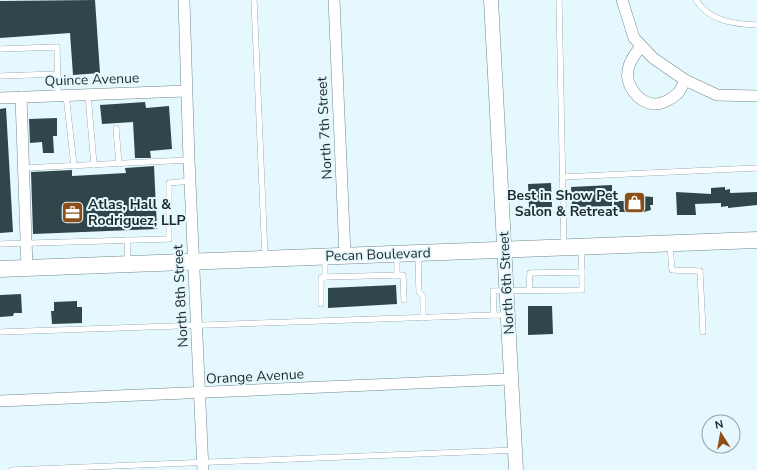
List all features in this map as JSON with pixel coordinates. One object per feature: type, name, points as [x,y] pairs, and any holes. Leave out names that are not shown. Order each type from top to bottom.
[{"type":"main road","name":"Pecan Boulevard","points":[[0,269],[757,240]]},
{"type":"street","name":"North 8th Street","points":[[184,0],[188,160],[203,466]]},
{"type":"street","name":"North 7th Street","points":[[334,0],[345,255]]},
{"type":"street","name":"North 6th Street","points":[[491,0],[507,291],[501,315],[512,379],[516,470]]},
{"type":"street","points":[[622,4],[634,38],[654,58],[685,80],[718,95],[757,96]]},
{"type":"street","points":[[641,46],[632,58],[627,70],[628,83],[635,95],[653,104],[667,101],[679,92],[685,80]]},
{"type":"street","name":"Quince Avenue","points":[[0,98],[186,91]]},
{"type":"street","points":[[21,97],[27,268]]},
{"type":"street","name":"Orange Avenue","points":[[0,401],[512,379]]},
{"type":"lane","points":[[254,0],[265,258]]},
{"type":"lane","points":[[559,0],[564,247]]},
{"type":"lane","points":[[696,0],[711,16],[726,21],[757,25]]},
{"type":"lane","points":[[0,49],[57,47],[58,74],[74,166]]},
{"type":"lane","points":[[0,76],[58,74]]},
{"type":"lane","points":[[88,95],[94,165]]},
{"type":"lane","points":[[116,128],[119,164]]},
{"type":"lane","points":[[24,168],[188,160]]},
{"type":"lane","points":[[562,177],[757,168]]},
{"type":"lane","points":[[0,244],[169,239],[169,184],[190,181]]},
{"type":"lane","points":[[127,240],[128,264]]},
{"type":"lane","points":[[670,243],[672,270],[700,271],[703,332]]},
{"type":"lane","points":[[507,291],[582,290],[581,247]]},
{"type":"lane","points":[[418,252],[419,292],[423,296],[422,318]]},
{"type":"lane","points":[[397,253],[397,275]]},
{"type":"lane","points":[[325,256],[325,278]]},
{"type":"lane","points":[[530,291],[530,274],[582,272]]},
{"type":"lane","points":[[322,304],[321,278],[402,275],[404,300]]},
{"type":"lane","points":[[0,332],[501,315]]},
{"type":"lane","points":[[12,470],[203,466],[515,450]]},
{"type":"building","points":[[95,0],[100,73],[73,75],[70,33],[0,38],[0,1]]},
{"type":"building","points":[[145,102],[146,108],[169,106],[172,149],[150,151],[151,158],[135,158],[133,122],[102,124],[100,105]]},
{"type":"building","points":[[6,108],[13,232],[0,233],[0,109]]},
{"type":"building","points":[[57,118],[57,136],[53,136],[54,153],[43,153],[42,142],[30,143],[29,119]]},
{"type":"building","name":"Atlas, Hall & Rodriguez, LLP","points":[[154,166],[157,229],[33,234],[31,172],[72,170],[72,176],[126,173],[125,168]]},
{"type":"building","points":[[551,183],[552,207],[529,208],[528,184]]},
{"type":"building","points":[[612,185],[612,206],[572,207],[571,187]]},
{"type":"building","points":[[725,187],[725,190],[730,189],[730,193],[757,192],[757,205],[728,208],[728,206],[721,207],[721,203],[695,204],[696,215],[677,215],[676,192],[711,194],[711,188]]},
{"type":"building","name":"Best in Show Pet Salon & Retreat","points":[[627,195],[653,197],[653,205],[650,205],[651,210],[644,212],[614,212],[614,201],[627,201]]},
{"type":"building","points":[[396,285],[397,304],[328,308],[328,288]]},
{"type":"building","points":[[21,294],[22,313],[14,313],[13,316],[0,317],[0,295]]},
{"type":"building","points":[[77,301],[77,307],[82,307],[82,323],[52,324],[51,311],[54,311],[54,302]]},
{"type":"building","points":[[528,306],[552,306],[553,334],[528,335]]},
{"type":"place","name":"Best in Show Pet Salon & Retreat","points":[[634,203]]},
{"type":"place","name":"Atlas, Hall & Rodriguez, LLP","points":[[72,212]]}]
